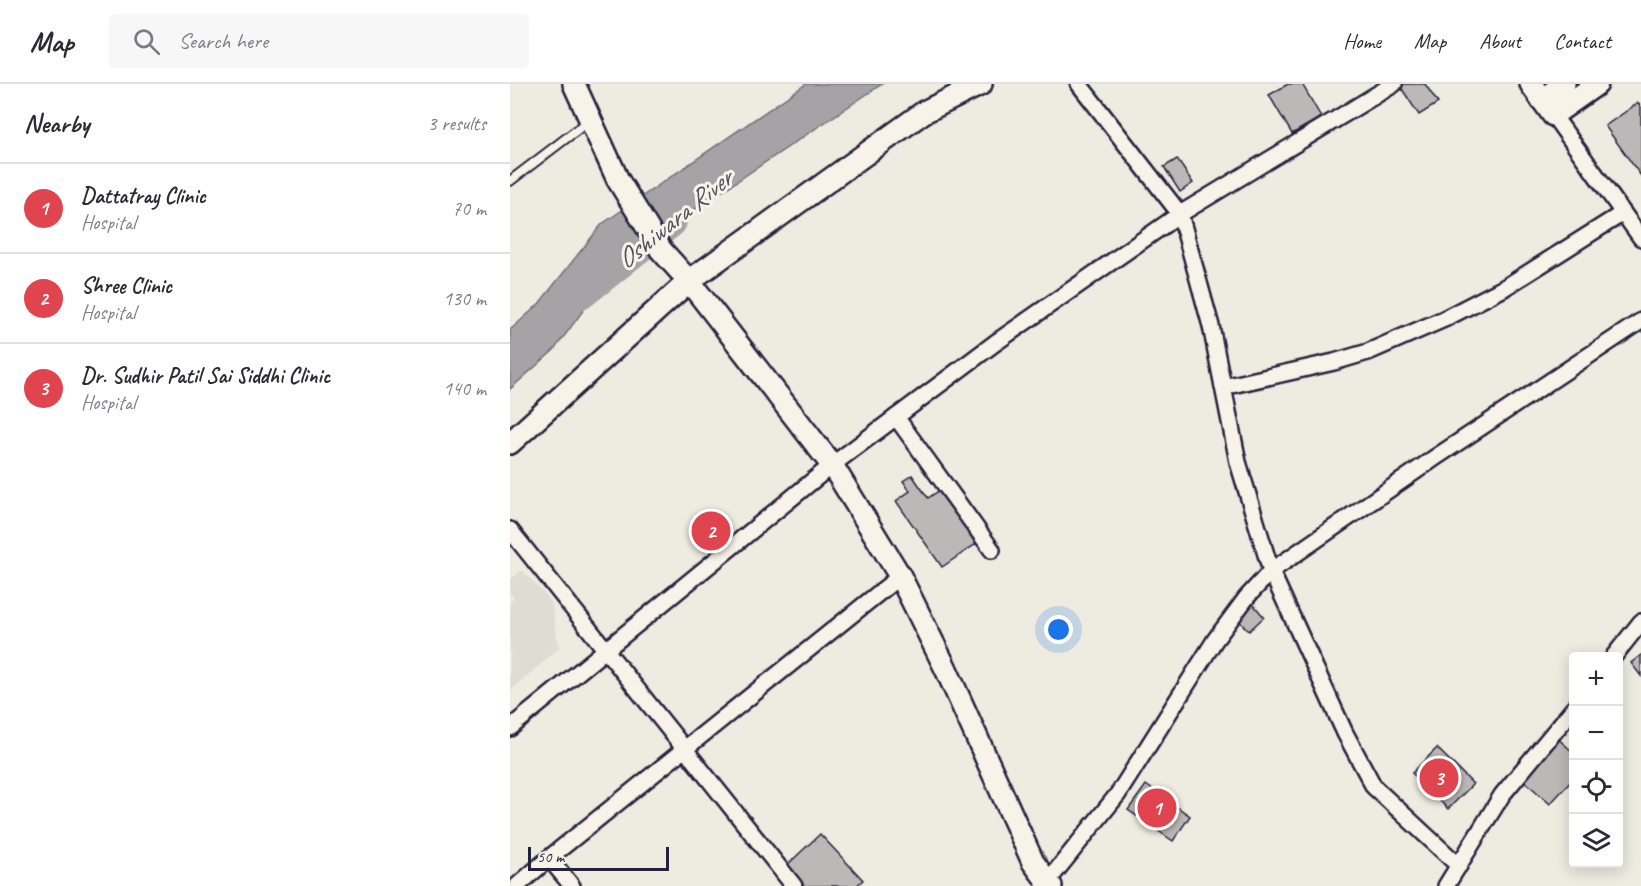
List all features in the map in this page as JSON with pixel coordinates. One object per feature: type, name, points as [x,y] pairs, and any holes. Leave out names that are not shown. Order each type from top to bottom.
[{"type":"street","points":[[574,84],[618,180],[661,250],[689,281],[831,465],[900,576],[946,669],[1033,862],[1048,884],[1118,794],[1215,639],[1247,597],[1271,571],[1436,457],[1641,321]]},
{"type":"street","points":[[510,443],[689,281],[924,112],[981,84]]},
{"type":"street","points":[[1079,84],[1180,214],[1211,326],[1238,462],[1271,571],[1345,733],[1374,787],[1458,866]]},
{"type":"street","points":[[510,728],[831,465],[995,343],[1180,214],[1394,84]]},
{"type":"street","points":[[1542,100],[1564,84]]},
{"type":"street","points":[[1542,100],[1597,84]]},
{"type":"street","points":[[1542,100],[1641,238]]},
{"type":"street","points":[[1223,387],[1368,352],[1444,319],[1504,288],[1623,213]]},
{"type":"street","points":[[896,417],[992,549]]},
{"type":"street","points":[[510,530],[794,886]]},
{"type":"street","points":[[517,886],[900,576]]},
{"type":"street","points":[[1618,652],[1641,622]]},
{"type":"street","points":[[1446,886],[1502,795],[1569,714]]},
{"type":"street","points":[[549,858],[572,886]]},
{"type":"lane","points":[[510,181],[591,120]]},
{"type":"shaded area","points":[[522,570],[551,601],[559,648],[510,691],[510,602],[514,598],[510,593],[510,580]]},
{"type":"water","points":[[806,84],[882,84],[621,259],[554,350],[510,389],[510,330],[538,305],[602,224]]},
{"type":"building","points":[[1288,84],[1302,84],[1321,117],[1292,134],[1269,95]]},
{"type":"building","points":[[1425,84],[1438,103],[1419,115],[1400,86]]},
{"type":"building","points":[[1638,103],[1641,107],[1641,176],[1605,126]]},
{"type":"building","points":[[1177,159],[1193,183],[1180,192],[1164,167]]},
{"type":"building","points":[[912,475],[928,498],[940,490],[976,544],[942,567],[896,501],[910,491],[903,481]]},
{"type":"building","points":[[712,516],[728,535],[712,548],[696,529]]},
{"type":"building","points":[[1253,604],[1264,617],[1249,631],[1237,619]]},
{"type":"building","points":[[1641,655],[1641,676],[1631,663]]},
{"type":"building","points":[[1555,736],[1569,749],[1569,783],[1550,804],[1519,776]]},
{"type":"building","points":[[1437,748],[1473,784],[1448,809],[1412,773]]},
{"type":"building","points":[[1146,785],[1190,816],[1173,841],[1128,810]]},
{"type":"building","points":[[820,834],[863,880],[856,886],[804,886],[786,866]]},
{"type":"waterway","name":"Oshiwara River","points":[[580,293],[670,221]]},
{"type":"place","name":"Shree Clinic","points":[[711,531]]},
{"type":"place","name":"Dr. Sudhir Patil Sai Siddhi Clinic","points":[[1439,778]]},
{"type":"place","name":"Dattatray Clinic","points":[[1157,808]]}]
